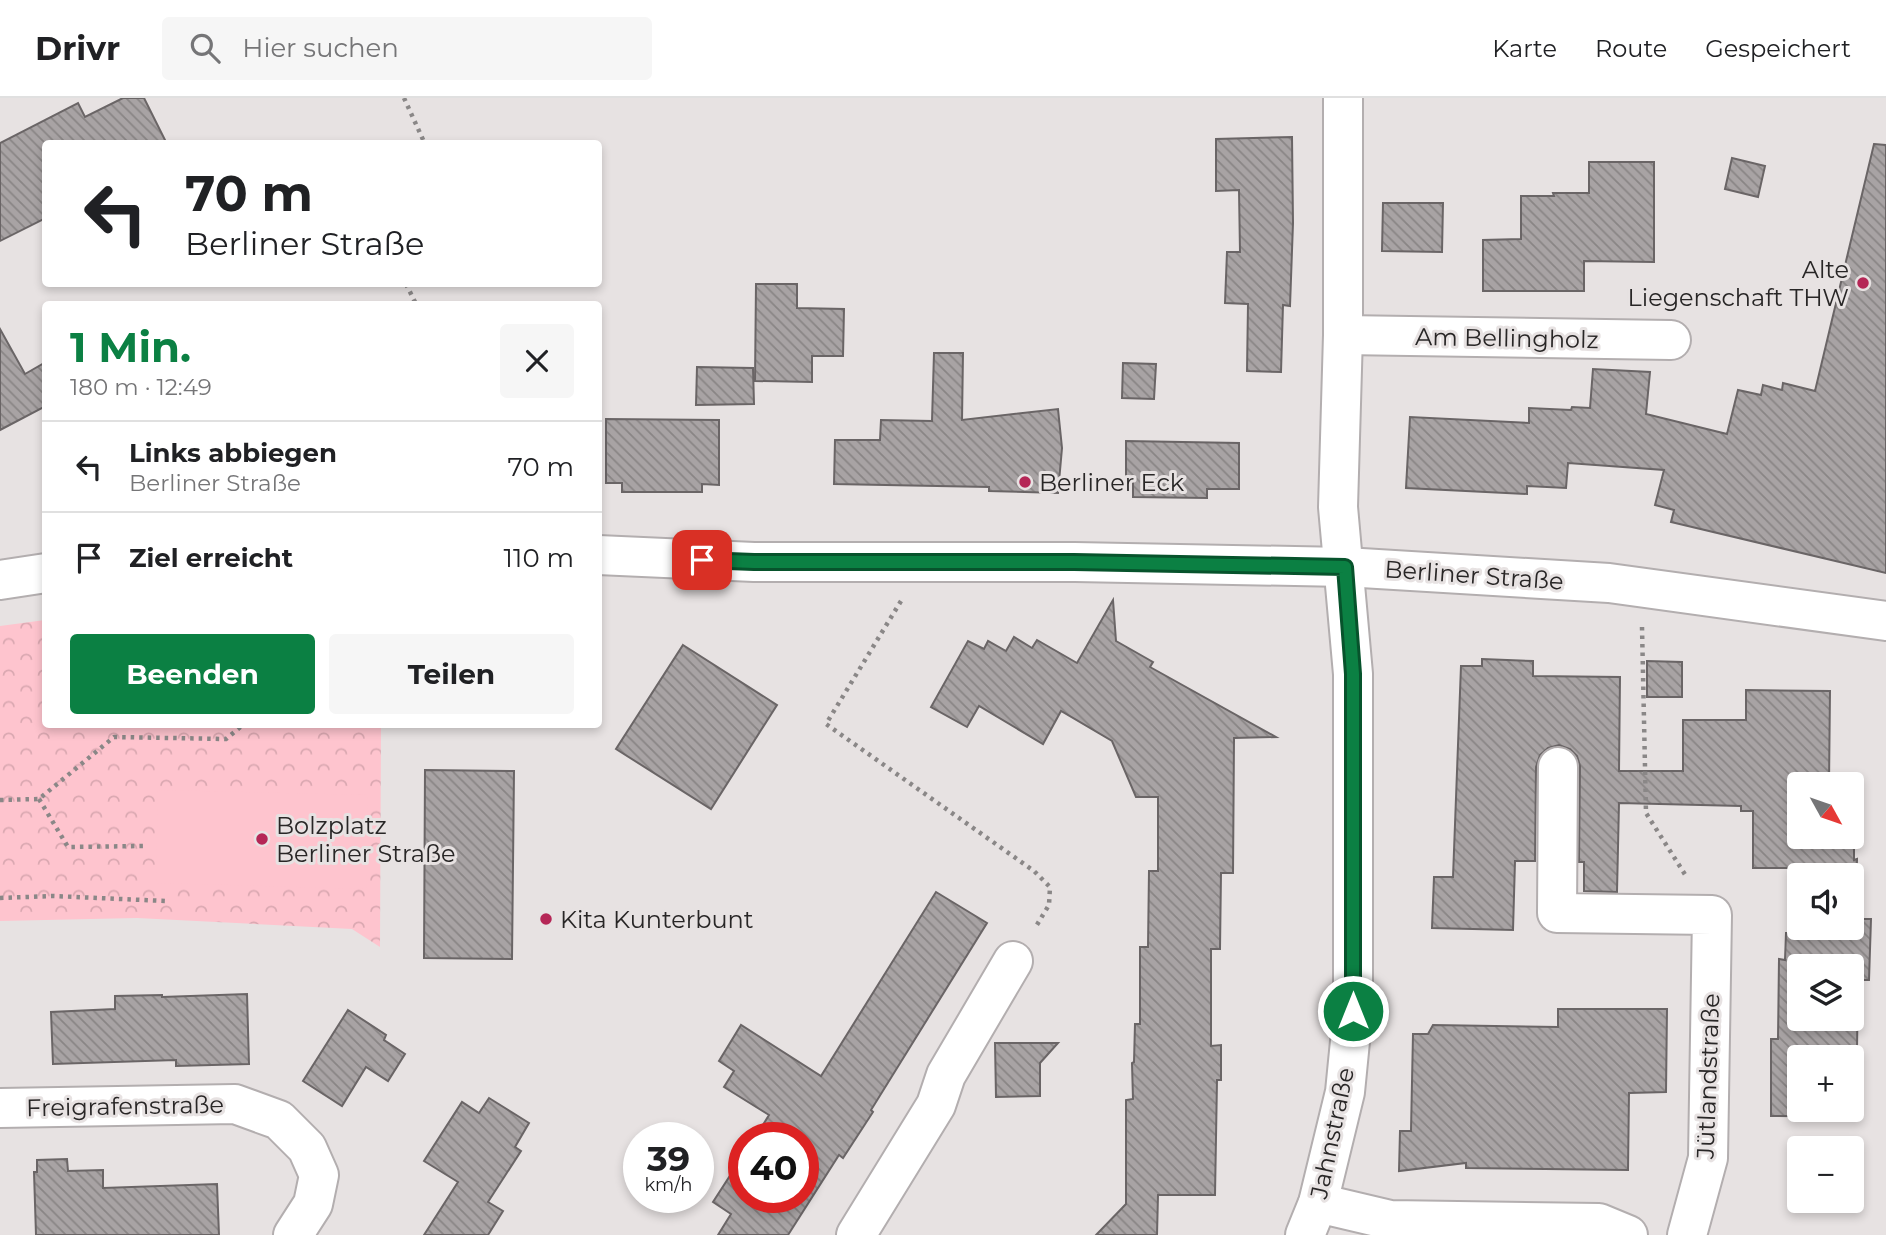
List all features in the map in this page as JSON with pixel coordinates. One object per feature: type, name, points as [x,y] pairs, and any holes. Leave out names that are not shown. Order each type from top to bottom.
[{"type":"street","points":[[1343,98],[1343,335],[1338,507],[1345,567]]},
{"type":"street","name":"Am Bellingholz","points":[[1343,335],[1671,340]]},
{"type":"street","name":"Berliner Straße","points":[[602,555],[754,562],[1074,562],[1345,567],[1609,583],[1886,621]]},
{"type":"street","name":"Jahnstraße","points":[[1312,1219],[1345,1092],[1353,1011],[1353,674],[1345,567]]},
{"type":"street","points":[[0,580],[42,574]]},
{"type":"street","points":[[1559,767],[1557,914],[1712,915]]},
{"type":"street","name":"Jütlandstraße","points":[[1687,1235],[1708,1158],[1712,915]]},
{"type":"street","points":[[856,1235],[936,1105],[946,1075],[1013,961]]},
{"type":"street","name":"Freigrafenstraße","points":[[0,1108],[235,1104],[279,1120],[307,1148],[319,1175],[313,1204],[293,1235]]},
{"type":"street","points":[[1312,1219],[1599,1223],[1628,1235]]},
{"type":"path","points":[[404,98],[423,140]]},
{"type":"path","points":[[925,562],[826,724],[1005,848],[1034,870],[1050,887],[1049,905],[1013,961]]},
{"type":"path","points":[[1644,587],[1642,633],[1646,813],[1712,915]]},
{"type":"path","points":[[0,800],[39,799],[114,737],[226,739],[239,728]]},
{"type":"path","points":[[39,799],[68,847],[143,846]]},
{"type":"path","points":[[0,898],[54,896],[166,901]]},
{"type":"green space","points":[[42,620],[42,728],[381,728],[380,947],[352,929],[137,918],[0,921],[0,626]]},
{"type":"green space","name":"Bolzplatz Berliner Straße","points":[[158,790],[368,795],[366,889],[156,883]]},
{"type":"building","points":[[123,98],[144,98],[165,140],[42,140],[42,220],[0,241],[0,143],[78,103],[85,117]]},
{"type":"building","points":[[1292,137],[1290,306],[1283,305],[1281,372],[1247,371],[1248,304],[1225,303],[1227,252],[1240,252],[1239,190],[1216,191],[1216,139]]},
{"type":"building","points":[[1874,144],[1886,145],[1886,573],[1671,522],[1674,510],[1655,505],[1664,470],[1568,463],[1566,488],[1527,486],[1527,494],[1406,488],[1410,417],[1529,423],[1529,408],[1590,408],[1593,369],[1650,372],[1646,414],[1727,434],[1738,390],[1761,395],[1763,385],[1782,390],[1783,383],[1815,391]]},
{"type":"building","points":[[1732,158],[1765,166],[1758,197],[1725,189]]},
{"type":"building","points":[[1589,162],[1654,162],[1654,262],[1584,261],[1584,291],[1483,291],[1483,240],[1521,239],[1521,196],[1589,193]]},
{"type":"building","points":[[1383,203],[1443,203],[1442,252],[1382,251]]},
{"type":"building","points":[[756,284],[797,284],[797,308],[844,309],[843,356],[812,356],[812,382],[755,381]]},
{"type":"building","points":[[0,329],[25,374],[42,364],[42,408],[0,430]]},
{"type":"building","points":[[934,353],[963,353],[962,420],[1058,409],[1062,448],[1058,493],[989,491],[989,487],[834,484],[835,440],[880,440],[881,420],[932,421]]},
{"type":"building","points":[[1123,363],[1156,364],[1154,399],[1122,398]]},
{"type":"building","points":[[697,367],[753,368],[754,404],[696,405]]},
{"type":"building","points":[[606,419],[719,420],[719,485],[702,484],[702,492],[622,492],[622,483],[606,483]]},
{"type":"building","points":[[1126,441],[1239,443],[1239,489],[1207,489],[1207,498],[1133,497],[1133,480],[1126,480]]},
{"type":"building","points":[[1113,600],[1116,641],[1153,662],[1150,667],[1276,737],[1234,738],[1233,873],[1221,873],[1220,949],[1211,949],[1211,1046],[1221,1045],[1221,1080],[1217,1080],[1215,1195],[1158,1195],[1157,1235],[1096,1235],[1126,1204],[1126,1100],[1133,1099],[1135,1024],[1140,1024],[1140,947],[1148,947],[1149,871],[1158,871],[1158,797],[1136,797],[1112,741],[1061,711],[1043,744],[979,706],[967,727],[931,707],[968,641],[984,649],[988,641],[1006,651],[1014,637],[1032,648],[1037,640],[1077,663]]},
{"type":"building","points":[[683,645],[777,705],[711,809],[616,749]]},
{"type":"building","points":[[1482,659],[1533,661],[1533,676],[1620,677],[1619,771],[1683,771],[1683,720],[1746,720],[1746,690],[1830,691],[1829,772],[1787,772],[1787,849],[1854,849],[1854,860],[1857,859],[1857,863],[1787,863],[1787,868],[1753,868],[1753,811],[1741,811],[1741,806],[1619,803],[1617,892],[1584,891],[1584,862],[1579,862],[1580,766],[1577,756],[1570,749],[1559,745],[1548,748],[1540,755],[1536,767],[1535,861],[1515,861],[1513,930],[1432,928],[1434,877],[1453,877],[1461,666],[1482,666]]},
{"type":"building","points":[[1647,661],[1682,662],[1682,697],[1647,697]]},
{"type":"building","points":[[425,770],[514,771],[512,959],[424,958]]},
{"type":"building","points":[[936,892],[987,923],[871,1110],[873,1112],[843,1158],[839,1155],[819,1186],[819,1122],[765,1122],[769,1115],[724,1087],[734,1071],[719,1061],[741,1025],[821,1076]]},
{"type":"building","points":[[1864,919],[1871,919],[1869,980],[1864,980],[1864,954],[1787,954],[1787,1031],[1857,1031],[1857,1045],[1787,1045],[1787,1116],[1771,1116],[1771,1039],[1778,1039],[1779,959],[1785,960],[1786,933],[1787,940],[1864,940]]},
{"type":"building","points":[[247,994],[249,1064],[176,1066],[176,1060],[53,1064],[51,1012],[115,1009],[115,996]]},
{"type":"building","points":[[1558,1009],[1667,1009],[1666,1092],[1629,1093],[1628,1170],[1466,1168],[1466,1163],[1399,1171],[1400,1131],[1411,1131],[1413,1034],[1428,1034],[1433,1025],[1558,1027]]},
{"type":"building","points":[[348,1010],[386,1035],[384,1040],[405,1054],[388,1081],[366,1067],[342,1106],[303,1081]]},
{"type":"building","points":[[995,1043],[1058,1043],[1040,1063],[1040,1096],[996,1097]]},
{"type":"building","points":[[489,1098],[529,1123],[515,1147],[521,1151],[488,1202],[503,1211],[488,1235],[424,1235],[458,1182],[424,1161],[462,1102],[479,1113]]},
{"type":"building","points":[[67,1159],[68,1171],[103,1170],[103,1188],[217,1184],[219,1235],[36,1235],[34,1172],[37,1172],[37,1160]]},
{"type":"building","points":[[728,1179],[728,1212],[714,1200]]},
{"type":"building","points":[[802,1213],[788,1235],[718,1235],[731,1214]]},
{"type":"place","name":"Alte Liegenschaft THW","points":[[1863,283]]},
{"type":"place","name":"Berliner Eck","points":[[1025,482]]},
{"type":"place","name":"Bolzplatz Berliner Straße","points":[[262,839]]},
{"type":"place","name":"Kita Kunterbunt","points":[[546,919]]},
{"type":"route","points":[[702,560],[1345,567],[1353,674],[1353,1011]]}]
